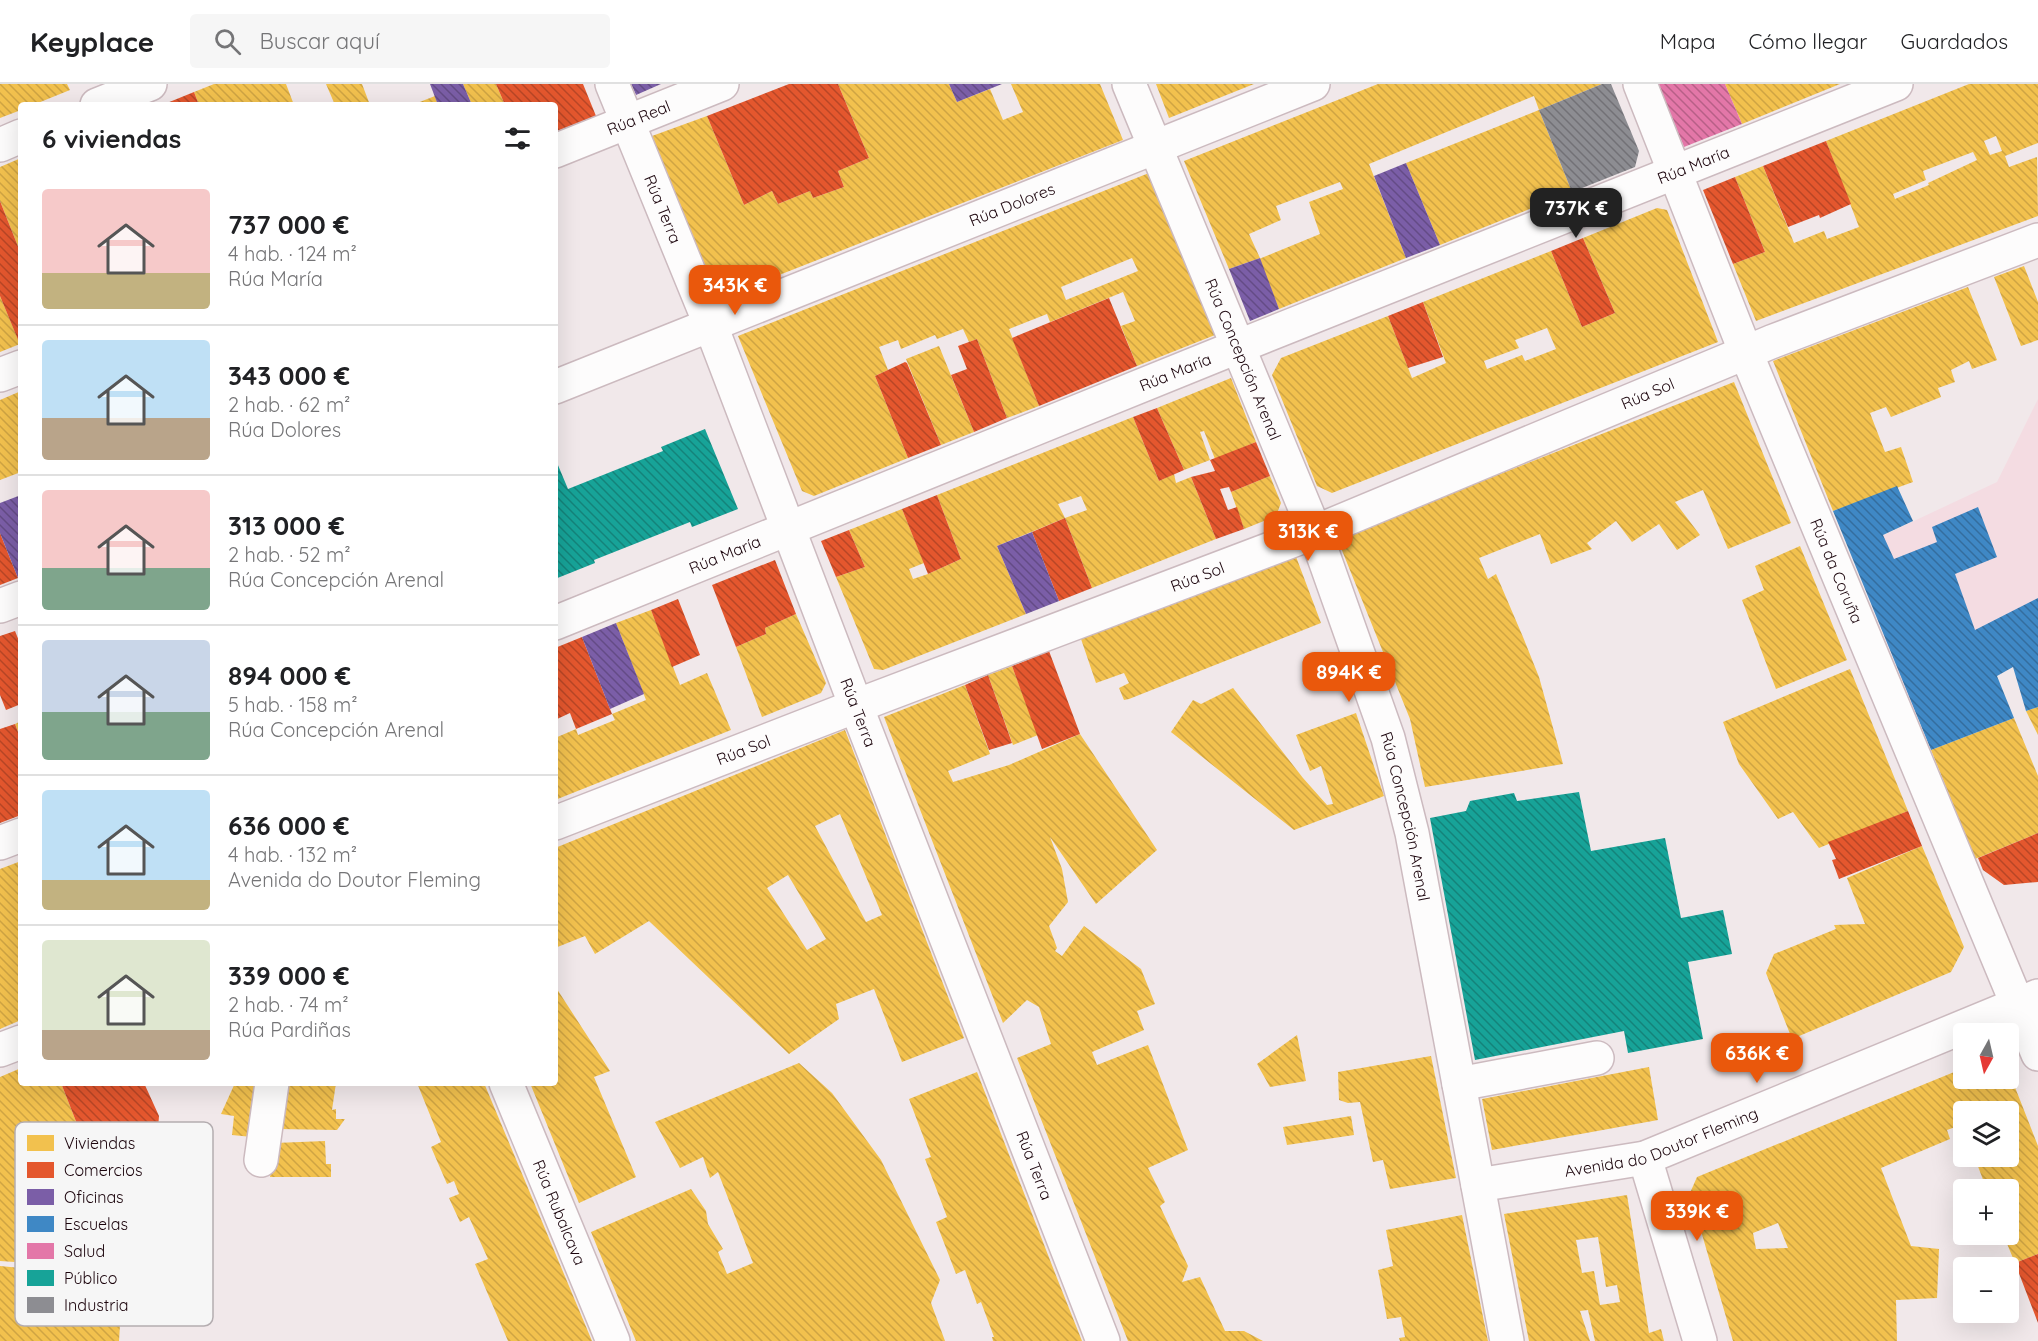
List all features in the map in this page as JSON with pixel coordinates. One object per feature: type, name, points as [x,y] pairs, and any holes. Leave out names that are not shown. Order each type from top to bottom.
[{"type":"street","points":[[91,84],[98,102]]},
{"type":"street","points":[[106,102],[150,84]]},
{"type":"street","name":"Rúa Terra","points":[[612,84],[711,326],[1103,1341]]},
{"type":"street","name":"Rúa Real","points":[[558,150],[722,84]]},
{"type":"street","name":"Rúa Concepción Arenal","points":[[1129,84],[1315,532],[1388,738],[1412,833],[1508,1341]]},
{"type":"street","name":"Rúa Dolores","points":[[558,386],[1314,84]]},
{"type":"street","name":"Rúa da Coruña","points":[[1640,84],[1746,352],[2028,999],[2038,1054]]},
{"type":"street","name":"Rúa María","points":[[558,622],[1896,84]]},
{"type":"street","points":[[0,145],[18,137]]},
{"type":"street","name":"Rúa Sol","points":[[558,822],[1315,532],[1746,352],[2038,240]]},
{"type":"street","points":[[0,375],[18,368]]},
{"type":"street","points":[[0,606],[18,599]]},
{"type":"street","points":[[0,843],[18,836]]},
{"type":"street","name":"Avenida do Doutor Fleming","points":[[1478,1185],[1646,1158],[2028,999]]},
{"type":"street","points":[[0,1050],[18,1043]]},
{"type":"street","points":[[1459,1084],[1597,1058]]},
{"type":"street","points":[[261,1160],[272,1086]]},
{"type":"street","name":"Rúa Rubalcava","points":[[507,1086],[613,1341]]},
{"type":"street","points":[[1646,1158],[1700,1341]]},
{"type":"shaded area","points":[[2038,399],[2038,654],[1916,715],[1850,551],[1997,482]]},
{"type":"building: Viviendas","points":[[0,84],[67,84],[70,90],[40,102],[18,102],[18,111],[0,118]]},
{"type":"building: Viviendas","points":[[214,84],[286,84],[293,102],[198,102],[194,92]]},
{"type":"building: Viviendas","points":[[326,84],[362,84],[369,102],[334,102]]},
{"type":"building: Viviendas","points":[[463,84],[496,84],[504,102],[471,102]]},
{"type":"building: Viviendas","points":[[838,84],[949,84],[957,102],[990,89],[1003,120],[1023,112],[1011,84],[1100,84],[1123,140],[718,299],[652,136],[707,116],[744,205],[772,191],[778,204],[810,191],[813,198],[844,187],[838,171],[869,158]]},
{"type":"building: Viviendas","points":[[1156,84],[1254,84],[1169,118]]},
{"type":"building: Viviendas","points":[[1378,84],[1602,84],[1539,110],[1534,96],[1369,164],[1406,258],[1279,309],[1259,259],[1320,234],[1309,202],[1343,189],[1340,182],[1276,206],[1281,220],[1249,234],[1260,258],[1229,269],[1184,161]]},
{"type":"building: Viviendas","points":[[1725,84],[1840,84],[1742,124]]},
{"type":"building: Viviendas","points":[[1969,84],[2038,84],[2038,143],[2005,156],[2009,167],[2037,157],[2038,216],[1756,321],[1733,264],[1765,252],[1735,177],[1763,166],[1794,243],[1824,231],[1827,239],[1859,227],[1826,141]],"holes":[[[1996,136],[2002,151],[1990,155],[1984,141]],[[1973,152],[1977,160],[1928,183],[1929,185],[1895,199],[1893,194],[1926,180],[1923,171]]]},
{"type":"building: Viviendas","points":[[435,96],[437,102],[420,102]]},
{"type":"building: Viviendas","points":[[1539,110],[1572,192],[1440,245],[1406,163]]},
{"type":"building: Viviendas","points":[[18,159],[18,246],[0,201],[0,167]]},
{"type":"building: Viviendas","points":[[1149,173],[1215,335],[1137,366],[1121,326],[1135,321],[1123,292],[1050,322],[1047,314],[1009,329],[1039,406],[1007,418],[977,339],[969,342],[963,329],[937,339],[935,335],[901,349],[898,340],[879,347],[888,370],[875,376],[908,458],[814,496],[802,491],[738,336]],"holes":[[[1132,258],[1138,271],[1066,300],[1061,287]]]},
{"type":"building: Viviendas","points":[[1657,208],[1667,210],[1718,342],[1332,493],[1317,486],[1272,375],[1281,358],[1388,316],[1412,378],[1446,363],[1423,302],[1551,251],[1582,327],[1615,313],[1583,238]],"holes":[[[1547,328],[1556,349],[1525,361],[1522,355],[1487,369],[1484,361],[1519,348],[1515,340]]]},
{"type":"building: Viviendas","points":[[2024,266],[2038,302],[2038,340],[2021,346],[1994,277]]},
{"type":"building: Viviendas","points":[[1968,287],[1997,360],[1972,369],[1969,361],[1951,370],[1955,382],[1938,388],[1941,397],[1891,417],[1886,407],[1870,413],[1885,452],[1901,447],[1913,482],[1833,511],[1773,361]]},
{"type":"building: Viviendas","points":[[0,296],[18,339],[18,345],[0,352]]},
{"type":"building: Viviendas","points":[[939,346],[974,432],[941,445],[906,359]]},
{"type":"building: Viviendas","points":[[1231,378],[1256,442],[1215,459],[1204,431],[1200,432],[1210,460],[1184,470],[1157,408]]},
{"type":"building: Viviendas","points":[[1734,382],[1791,523],[1728,549],[1703,490],[1675,502],[1700,535],[1677,550],[1659,524],[1632,542],[1616,521],[1587,543],[1592,549],[1551,564],[1540,534],[1479,558],[1488,579],[1496,574],[1523,637],[1539,677],[1563,764],[1425,787],[1410,719],[1337,538]]},
{"type":"building: Viviendas","points":[[18,392],[18,473],[0,480],[0,400]]},
{"type":"building: Viviendas","points":[[1133,417],[1159,481],[1174,474],[1176,483],[1191,477],[1216,539],[1092,588],[1065,518],[997,546],[1026,614],[883,670],[874,669],[836,577],[865,567],[849,530],[902,509],[924,563],[909,569],[913,579],[928,574],[961,559],[937,495]],"holes":[[[1081,496],[1087,510],[1065,518],[1058,504]]]},
{"type":"building: Viviendas","points":[[1270,476],[1281,503],[1276,516],[1244,529],[1231,492]]},
{"type":"building: Viviendas","points":[[1800,546],[1847,660],[1776,689],[1742,600],[1764,590],[1755,566]]},
{"type":"building: Viviendas","points":[[1295,554],[1321,623],[1129,699],[1124,700],[1119,688],[1129,683],[1124,673],[1096,683],[1081,639]]},
{"type":"building: Viviendas","points":[[651,610],[680,685],[707,673],[731,730],[558,799],[558,737],[576,729],[578,735],[615,720],[612,714],[646,700],[616,623]]},
{"type":"building: Viviendas","points":[[796,614],[826,683],[821,693],[762,717],[736,647],[766,634],[765,628]]},
{"type":"building: Viviendas","points":[[1012,666],[1038,735],[1013,745],[988,675]]},
{"type":"building: Viviendas","points":[[1850,669],[1908,811],[1819,848],[1793,812],[1778,819],[1739,764],[1723,722]]},
{"type":"building: Viviendas","points":[[965,685],[990,754],[948,771],[953,782],[1009,765],[1080,734],[1157,850],[1096,904],[1050,837],[1062,869],[1068,902],[1049,926],[1057,948],[1055,951],[1062,956],[1084,926],[1141,969],[1155,1004],[1137,1011],[1144,1030],[1092,1052],[1097,1065],[1148,1045],[1188,1150],[1148,1168],[1165,1202],[1160,1206],[1188,1266],[1182,1282],[1200,1277],[1225,1331],[1244,1331],[1263,1341],[1128,1341],[1017,1058],[1051,1044],[1039,1007],[1027,1000],[1003,1023],[884,717]]},
{"type":"building: Viviendas","points":[[1233,688],[1327,805],[1333,804],[1321,766],[1310,771],[1296,735],[1356,713],[1384,796],[1294,830],[1171,732],[1193,700],[1201,704]]},
{"type":"building: Viviendas","points":[[2038,707],[2038,735],[2026,711]]},
{"type":"building: Viviendas","points":[[2014,718],[2038,776],[2038,833],[1975,859],[1931,750]]},
{"type":"building: Viviendas","points":[[845,730],[964,1038],[902,1062],[874,989],[836,1004],[839,1019],[789,1054],[649,921],[595,954],[585,936],[558,947],[558,847]],"holes":[[[840,814],[882,915],[866,922],[815,826]],[[788,875],[826,939],[807,950],[767,888]]]},
{"type":"building: Viviendas","points":[[1922,846],[1964,947],[1951,972],[1792,1039],[1766,973],[1774,954],[1836,929],[1834,925],[1865,924],[1847,878]]},
{"type":"building: Viviendas","points":[[18,862],[18,1021],[0,1029],[0,869]]},
{"type":"building: Viviendas","points":[[558,991],[610,1071],[594,1077],[636,1177],[579,1203],[531,1086],[558,1086]]},
{"type":"building: Viviendas","points":[[1297,1035],[1306,1081],[1270,1087],[1257,1064]]},
{"type":"building: Viviendas","points":[[1431,1056],[1456,1178],[1390,1189],[1383,1160],[1373,1162],[1360,1102],[1348,1103],[1339,1100],[1338,1072]]},
{"type":"building: Viviendas","points":[[799,1063],[832,1093],[881,1160],[940,1280],[931,1303],[945,1341],[636,1341],[591,1232],[691,1189],[706,1211],[708,1224],[723,1249],[718,1252],[727,1274],[753,1263],[718,1172],[710,1178],[703,1157],[680,1168],[655,1122]]},
{"type":"building: Viviendas","points":[[1649,1067],[1658,1120],[1492,1150],[1482,1099]]},
{"type":"building: Viviendas","points":[[18,1069],[18,1086],[62,1086],[76,1122],[15,1122],[15,1262],[0,1261],[0,1077]]},
{"type":"building: Viviendas","points":[[977,1072],[1082,1341],[993,1341],[992,1337],[994,1337],[981,1302],[977,1304],[965,1270],[956,1274],[936,1222],[947,1217],[925,1159],[931,1157],[909,1099]]},
{"type":"building: Viviendas","points":[[1953,1072],[1953,1089],[2016,1089],[2038,1146],[2038,1254],[2019,1261],[2019,1257],[2013,1257],[2008,1245],[2019,1245],[2019,1179],[1983,1179],[1978,1167],[2019,1167],[2019,1101],[1953,1101],[1953,1128],[1947,1130],[1950,1139],[1881,1168],[1911,1246],[1939,1249],[1937,1298],[1896,1300],[1897,1341],[1733,1341],[1690,1193],[1697,1177]],"holes":[[[1778,1223],[1788,1248],[1756,1249],[1753,1233]]]},
{"type":"building: Viviendas","points":[[234,1086],[260,1086],[252,1137],[232,1135],[234,1116],[221,1114]]},
{"type":"building: Viviendas","points":[[285,1086],[336,1086],[332,1110],[336,1109],[336,1119],[345,1119],[337,1130],[278,1129]]},
{"type":"building: Viviendas","points":[[418,1086],[485,1086],[592,1341],[508,1341],[475,1264],[488,1259],[469,1217],[460,1222],[449,1198],[459,1194],[454,1181],[447,1184],[431,1147],[441,1142]]},
{"type":"building: Viviendas","points":[[1351,1116],[1354,1135],[1287,1145],[1283,1127]]},
{"type":"building: Viviendas","points":[[325,1141],[326,1164],[331,1164],[331,1177],[270,1177],[275,1143]]},
{"type":"building: Viviendas","points":[[1627,1195],[1649,1333],[1661,1329],[1664,1341],[1595,1341],[1588,1310],[1580,1311],[1590,1341],[1529,1341],[1504,1214]],"holes":[[[1598,1237],[1606,1287],[1617,1285],[1620,1302],[1600,1305],[1594,1271],[1582,1273],[1576,1240]]]},
{"type":"building: Viviendas","points":[[1462,1215],[1488,1341],[1400,1341],[1399,1338],[1405,1337],[1401,1317],[1387,1319],[1378,1270],[1393,1266],[1386,1230]]},
{"type":"building: Viviendas","points":[[0,1266],[15,1267],[15,1326],[120,1326],[119,1341],[0,1341]]},
{"type":"building: Comercios","points":[[496,84],[583,84],[596,116],[558,131],[558,102],[504,102]]},
{"type":"building: Comercios","points":[[789,84],[838,84],[869,158],[838,171],[844,187],[813,198],[810,191],[778,204],[772,191],[744,205],[707,116]]},
{"type":"building: Comercios","points":[[194,92],[198,102],[169,102]]},
{"type":"building: Comercios","points":[[1826,141],[1851,204],[1820,218],[1819,215],[1788,227],[1763,166]]},
{"type":"building: Comercios","points":[[1735,177],[1765,252],[1733,264],[1703,190]]},
{"type":"building: Comercios","points":[[0,201],[18,246],[18,340],[0,296]]},
{"type":"building: Comercios","points":[[1583,238],[1615,313],[1582,327],[1551,251]]},
{"type":"building: Comercios","points":[[1109,298],[1137,366],[1039,406],[1012,338]]},
{"type":"building: Comercios","points":[[1423,302],[1443,357],[1408,368],[1388,316]]},
{"type":"building: Comercios","points":[[977,339],[1007,418],[974,432],[951,375],[967,369],[958,346]]},
{"type":"building: Comercios","points":[[905,362],[941,445],[908,458],[875,376]]},
{"type":"building: Comercios","points":[[1157,408],[1184,470],[1159,481],[1133,417]]},
{"type":"building: Comercios","points":[[1256,442],[1270,476],[1231,492],[1229,487],[1220,489],[1228,510],[1237,507],[1244,529],[1216,539],[1191,477],[1215,471],[1210,460]]},
{"type":"building: Comercios","points":[[937,495],[961,559],[928,574],[902,509]]},
{"type":"building: Comercios","points":[[1065,518],[1092,588],[1059,601],[1032,532]]},
{"type":"building: Comercios","points":[[849,530],[865,567],[836,577],[821,541]]},
{"type":"building: Comercios","points":[[0,533],[18,578],[0,585]]},
{"type":"building: Comercios","points":[[775,560],[796,614],[765,628],[766,634],[736,647],[712,585]]},
{"type":"building: Comercios","points":[[678,599],[700,655],[672,667],[651,610]]},
{"type":"building: Comercios","points":[[15,631],[18,638],[18,705],[6,710],[0,695],[0,636]]},
{"type":"building: Comercios","points":[[582,637],[612,714],[576,729],[570,713],[558,719],[558,647]]},
{"type":"building: Comercios","points":[[1049,651],[1080,734],[1042,749],[1012,666]]},
{"type":"building: Comercios","points":[[988,675],[1012,743],[989,750],[965,685]]},
{"type":"building: Comercios","points":[[15,724],[18,732],[18,816],[0,823],[0,729]]},
{"type":"building: Comercios","points":[[1908,811],[1922,846],[1839,879],[1832,860],[1836,859],[1828,842]]},
{"type":"building: Comercios","points":[[2038,833],[2038,882],[2004,885],[1983,870],[1978,858]]},
{"type":"building: Comercios","points":[[62,1086],[145,1086],[159,1116],[159,1122],[76,1122]]},
{"type":"building: Comercios","points":[[2038,1254],[2038,1323],[2019,1273],[2019,1261]]},
{"type":"building: Oficinas","points":[[430,84],[463,84],[471,102],[437,102]]},
{"type":"building: Oficinas","points":[[631,84],[661,84],[636,95]]},
{"type":"building: Oficinas","points":[[949,84],[1002,84],[957,102]]},
{"type":"building: Oficinas","points":[[1406,163],[1440,245],[1406,258],[1374,176]]},
{"type":"building: Oficinas","points":[[1260,258],[1279,309],[1250,321],[1229,269]]},
{"type":"building: Oficinas","points":[[18,496],[18,578],[0,533],[0,503]]},
{"type":"building: Oficinas","points":[[1032,532],[1059,601],[1026,614],[997,546]]},
{"type":"building: Oficinas","points":[[616,623],[644,694],[610,709],[582,637]]},
{"type":"building: Escuelas","points":[[1897,486],[1913,521],[1883,535],[1894,559],[1937,542],[1932,527],[1978,507],[1997,557],[1955,574],[1975,630],[2038,598],[2038,707],[2026,711],[2013,667],[1997,676],[2014,718],[1931,750],[1833,511]]},
{"type":"building: Salud","points":[[1658,84],[1725,84],[1742,124],[1684,147]]},
{"type":"building: Público","points":[[705,429],[738,509],[692,527],[690,522],[594,560],[595,563],[558,578],[558,465],[568,489],[663,451],[661,447]]},
{"type":"building: Público","points":[[1579,792],[1591,851],[1665,838],[1681,918],[1723,910],[1732,954],[1688,962],[1703,1039],[1628,1053],[1624,1031],[1475,1060],[1430,818],[1466,811],[1470,801],[1514,793],[1517,801]]},
{"type":"building: Industria","points":[[1602,84],[1611,84],[1639,151],[1635,167],[1572,192],[1539,110]]}]
